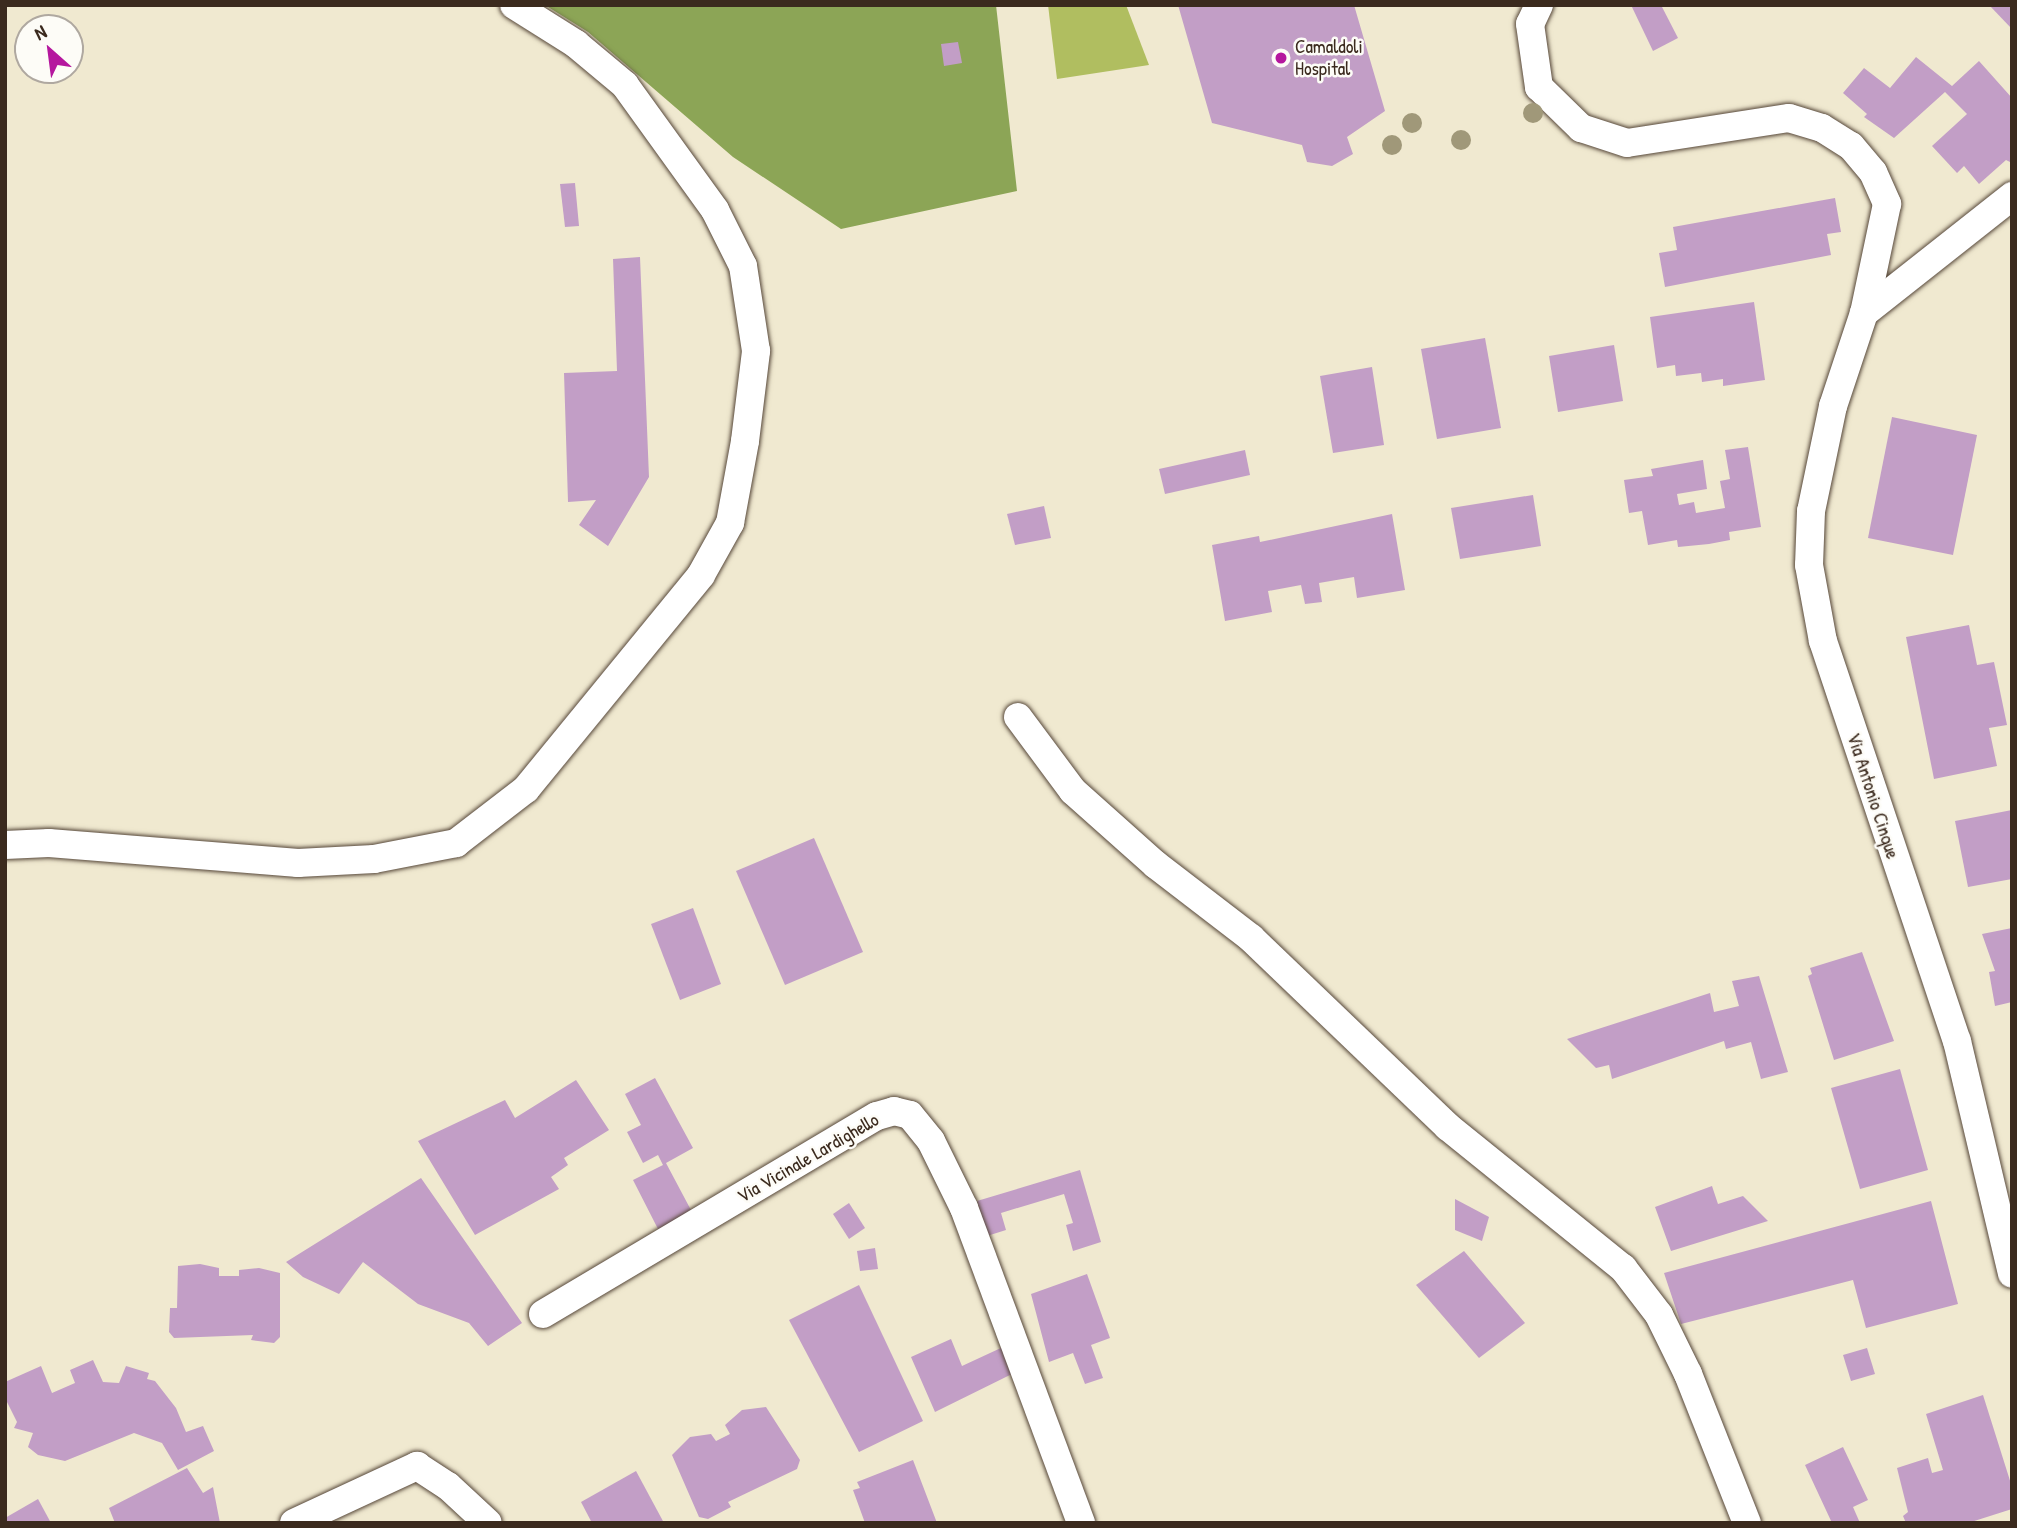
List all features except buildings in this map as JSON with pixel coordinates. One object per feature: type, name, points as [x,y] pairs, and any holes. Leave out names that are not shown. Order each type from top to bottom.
[{"type":"street","points":[[5,845],[49,843],[298,863],[374,859],[456,843],[526,789],[701,575],[730,523],[745,442],[756,351],[743,266],[715,210],[625,85],[576,44],[514,5]]},
{"type":"street","name":"Via Antonio Cinque","points":[[1539,5],[1530,24],[1539,87],[1581,128],[1627,143],[1789,118],[1822,128],[1851,146],[1873,173],[1887,204],[1864,313],[1833,406],[1811,511],[1809,565],[1823,641],[1958,1041],[2012,1274]]},
{"type":"street","points":[[1864,313],[2012,195]]},
{"type":"street","points":[[1018,716],[1073,791],[1156,865],[1251,938],[1448,1127],[1623,1268],[1665,1327],[1747,1523]]},
{"type":"street","name":"Via Vicinale Lardighello","points":[[543,1314],[877,1116],[894,1111],[910,1115],[931,1141],[964,1208],[1081,1523]]},
{"type":"street","points":[[294,1523],[417,1466],[448,1486],[488,1523]]},
{"type":"green space","points":[[545,5],[996,5],[1017,191],[841,229],[733,157],[588,32]]},
{"type":"green space","points":[[1048,5],[1126,5],[1149,65],[1057,79]]},
{"type":"place","name":"Camaldoli Hospital","points":[[1281,58]]}]
